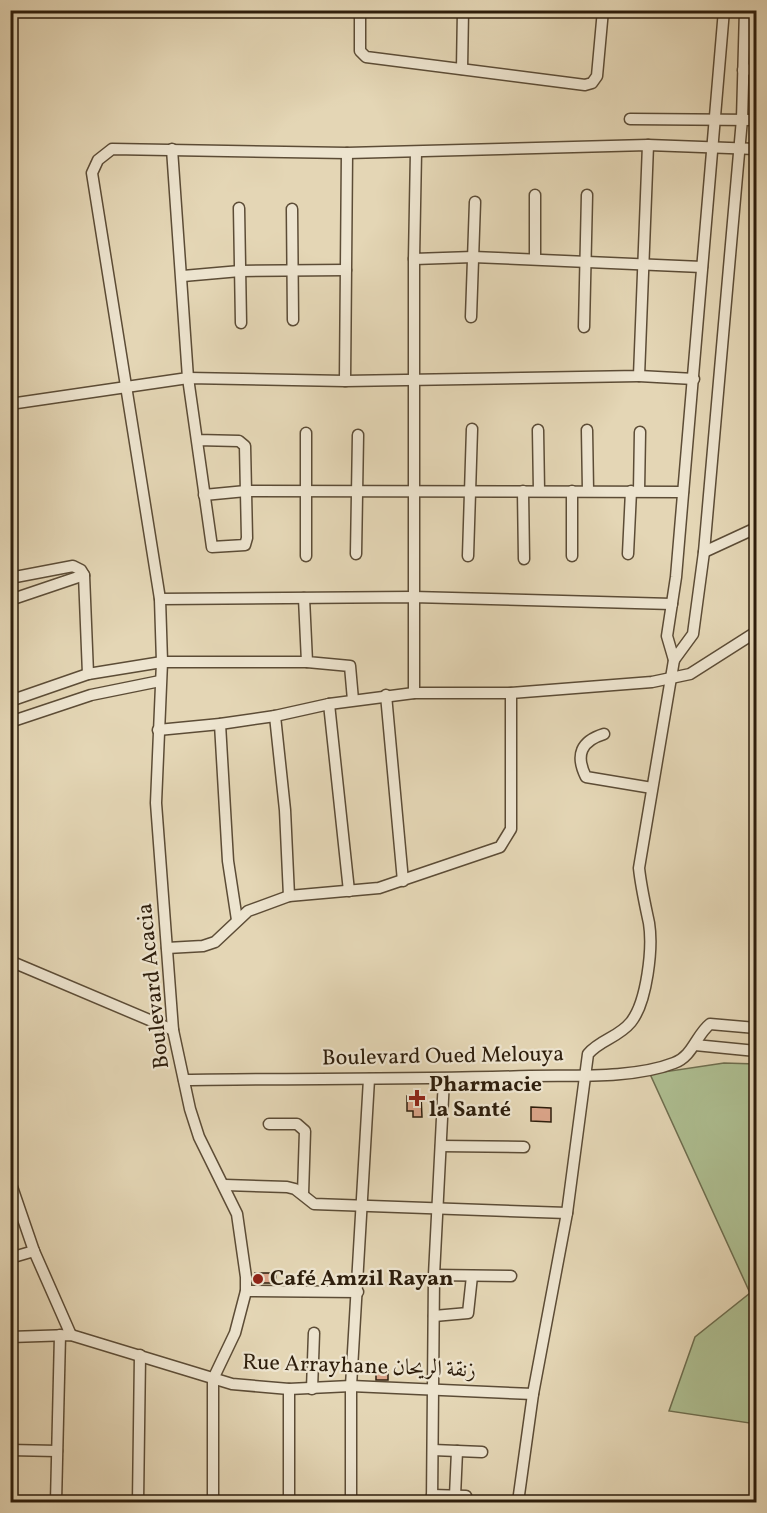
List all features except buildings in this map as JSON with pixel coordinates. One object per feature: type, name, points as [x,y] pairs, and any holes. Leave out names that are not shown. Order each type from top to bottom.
[{"type":"street","points":[[95,10],[121,10]]},
{"type":"street","points":[[360,10],[360,51],[362,55],[585,85],[592,83],[597,76],[603,10]]},
{"type":"street","points":[[462,69],[463,10]]},
{"type":"street","points":[[518,1503],[534,1394],[567,1213],[588,1054],[596,1045],[617,1037],[633,1020],[644,995],[650,952],[649,924],[642,899],[639,868],[674,660],[667,636],[694,379],[724,10]]},
{"type":"street","points":[[674,660],[693,634],[704,552],[742,119],[745,10]]},
{"type":"street","points":[[743,70],[756,69]]},
{"type":"street","points":[[630,119],[756,120]]},
{"type":"street","points":[[639,376],[648,145]]},
{"type":"street","points":[[197,440],[242,443],[245,446],[247,542],[244,545],[212,547],[188,378],[183,276],[172,149],[347,153],[648,145],[756,149]]},
{"type":"street","name":"Boulevard Acacia","points":[[172,149],[112,149],[98,160],[92,173],[128,385],[160,599],[162,662],[156,803],[173,1030],[190,1109],[199,1137],[225,1185],[239,1225],[245,1255],[246,1291],[235,1333],[213,1379],[213,1503]]},
{"type":"street","points":[[414,693],[413,380],[416,152]]},
{"type":"street","points":[[345,381],[347,153]]},
{"type":"street","points":[[534,259],[535,195]]},
{"type":"street","points":[[584,327],[587,195]]},
{"type":"street","points":[[471,317],[475,202]]},
{"type":"street","points":[[239,208],[241,323]]},
{"type":"street","points":[[292,209],[293,320]]},
{"type":"street","points":[[414,259],[473,257],[702,267]]},
{"type":"street","points":[[183,276],[240,271],[346,270]]},
{"type":"street","points":[[10,404],[188,378],[345,381],[639,376],[694,379]]},
{"type":"street","points":[[468,556],[472,429]]},
{"type":"street","points":[[538,430],[539,491]]},
{"type":"street","points":[[587,430],[588,491]]},
{"type":"street","points":[[628,554],[640,432]]},
{"type":"street","points":[[306,434],[306,556]]},
{"type":"street","points":[[356,554],[358,435]]},
{"type":"street","points":[[204,495],[246,491],[683,492]]},
{"type":"street","points":[[523,491],[524,559]]},
{"type":"street","points":[[572,491],[572,556]]},
{"type":"street","points":[[704,552],[756,528]]},
{"type":"street","points":[[10,578],[73,566],[81,570],[84,575],[88,674]]},
{"type":"street","points":[[10,600],[84,575]]},
{"type":"street","points":[[160,599],[413,597],[672,604]]},
{"type":"street","points":[[304,598],[307,662]]},
{"type":"street","points":[[158,730],[220,724],[275,716],[352,700],[414,693],[511,693],[671,679],[690,674],[756,632]]},
{"type":"street","points":[[10,701],[88,674],[162,662],[307,662],[350,666],[352,700]]},
{"type":"street","points":[[10,722],[91,695],[160,681]]},
{"type":"street","points":[[168,948],[203,946],[215,942],[248,911],[289,896],[349,891],[403,881],[491,851],[507,840],[511,830],[511,693]]},
{"type":"street","points":[[386,696],[403,881]]},
{"type":"street","points":[[329,704],[349,891]]},
{"type":"street","points":[[275,716],[285,810],[289,896]]},
{"type":"street","points":[[220,724],[228,861],[237,920]]},
{"type":"street","points":[[604,734],[590,739],[582,749],[580,765],[586,777],[652,788]]},
{"type":"street","points":[[10,960],[173,1030]]},
{"type":"street","name":"Boulevard Oued Melouya","points":[[184,1080],[444,1079],[586,1075],[663,1066],[676,1062],[695,1045],[701,1033],[710,1024],[756,1028]]},
{"type":"street","points":[[695,1045],[756,1051]]},
{"type":"street","points":[[351,1503],[351,1386],[369,1079]]},
{"type":"street","points":[[444,1079],[434,1275],[435,1388],[432,1499],[460,1496],[457,1451]]},
{"type":"street","points":[[269,1124],[297,1124],[305,1131],[303,1194]]},
{"type":"street","points":[[441,1146],[524,1147]]},
{"type":"street","points":[[10,1181],[66,1335],[57,1451],[56,1503]]},
{"type":"street","points":[[225,1185],[287,1187],[303,1194],[315,1203],[567,1213]]},
{"type":"street","points":[[10,1258],[34,1251]]},
{"type":"street","points":[[434,1275],[511,1276]]},
{"type":"street","points":[[434,1316],[465,1315],[468,1312],[472,1276]]},
{"type":"street","points":[[246,1291],[358,1292]]},
{"type":"street","points":[[312,1389],[314,1333]]},
{"type":"street","name":"Rue Arrayhane زنقة الريحان","points":[[10,1337],[66,1335],[140,1355],[213,1379],[289,1389],[351,1386],[534,1394]]},
{"type":"street","points":[[138,1503],[140,1355]]},
{"type":"street","points":[[288,1503],[289,1389]]},
{"type":"street","points":[[10,1450],[57,1451]]},
{"type":"street","points":[[433,1450],[482,1452]]},
{"type":"green space","points":[[724,1063],[756,1064],[756,1424],[669,1411],[695,1337],[750,1293],[650,1074]]},
{"type":"place","name":"Pharmacie la Santé","points":[[417,1098]]},
{"type":"place","name":"Café Amzil Rayan","points":[[258,1279]]}]
